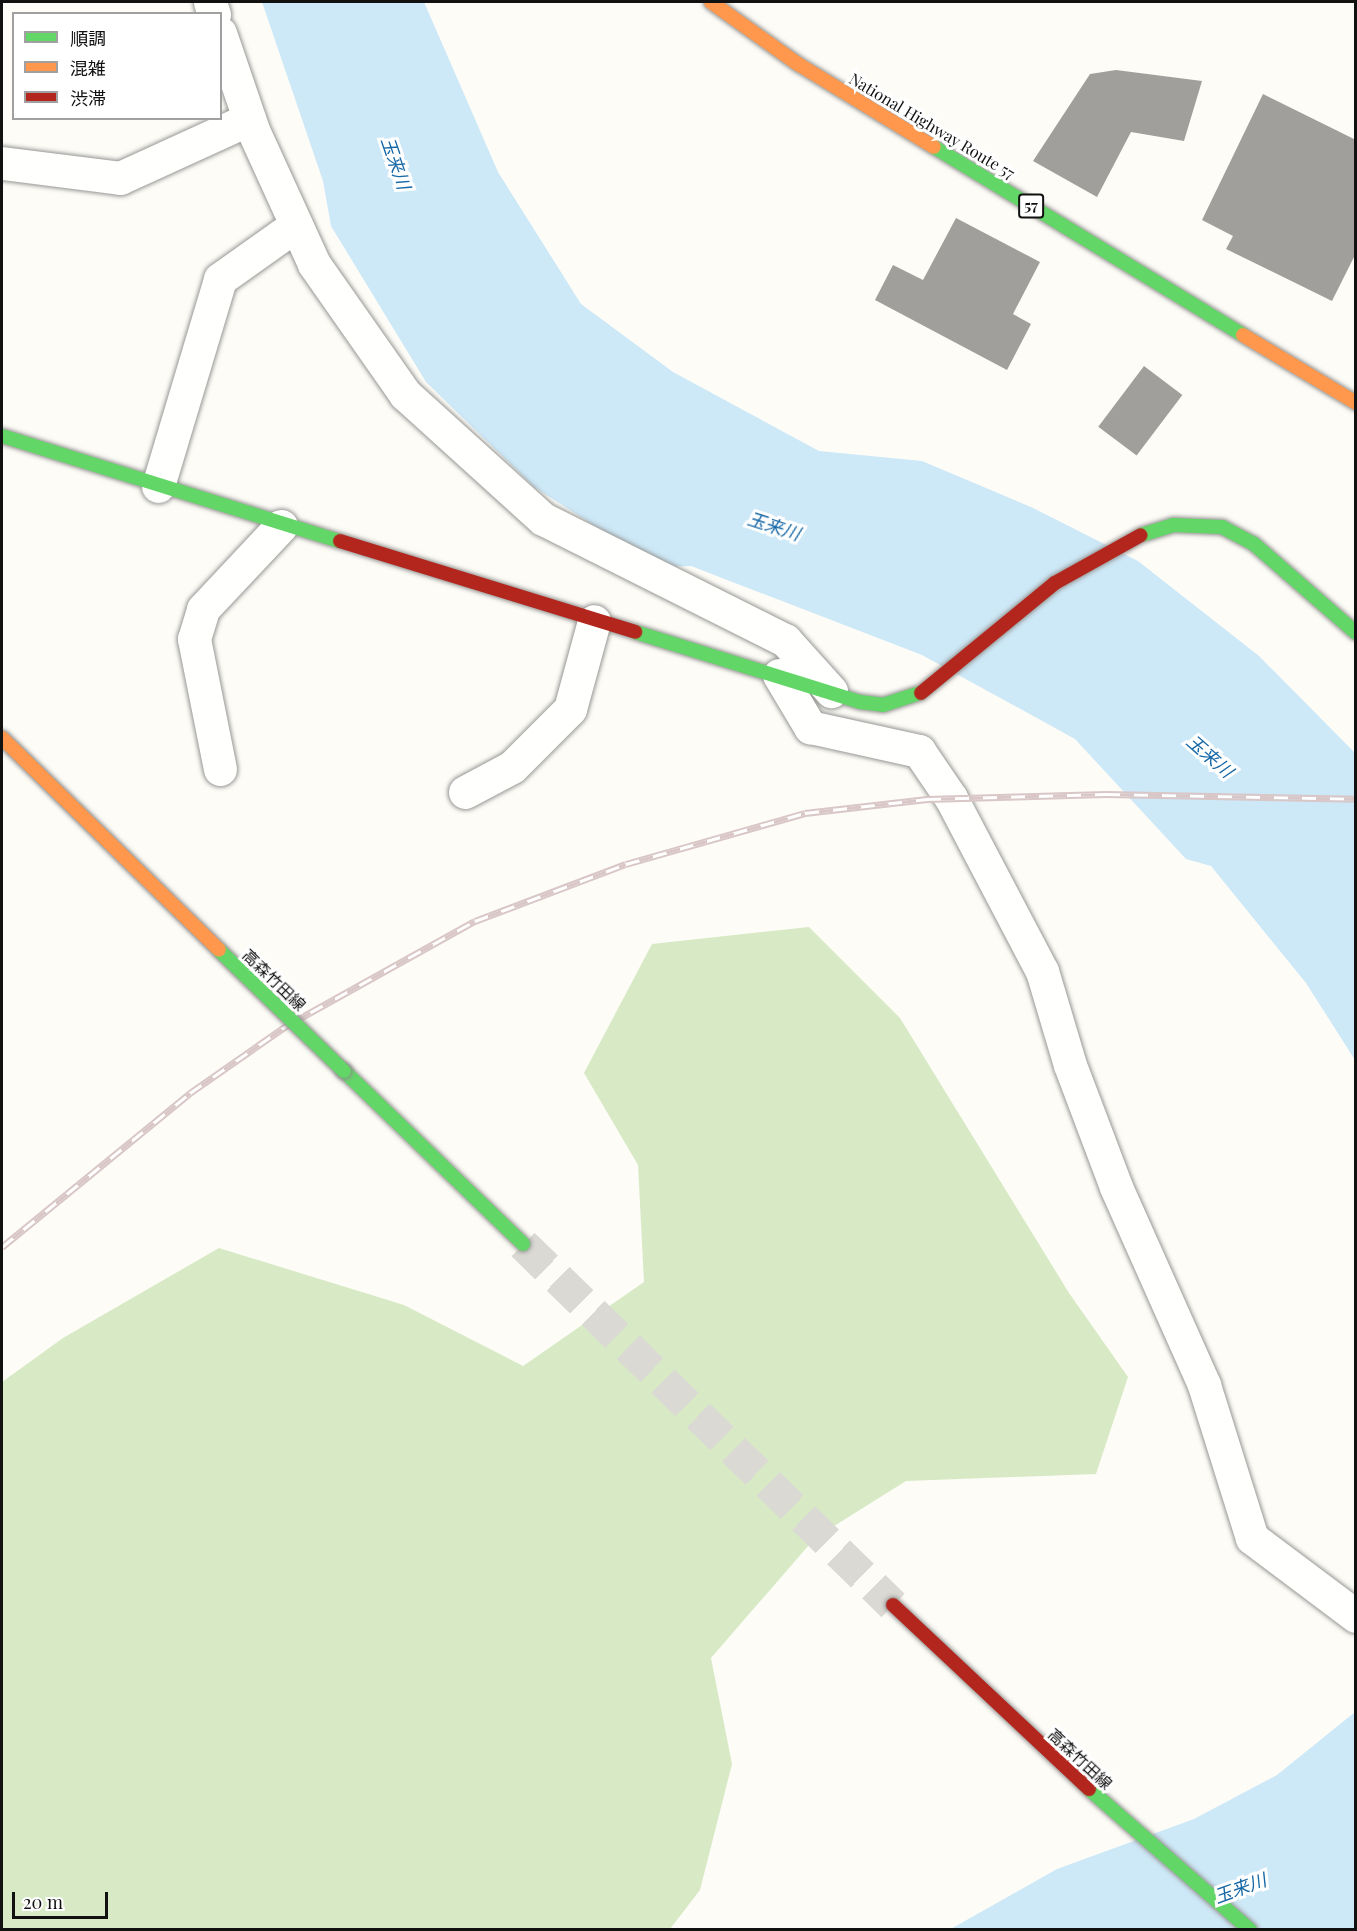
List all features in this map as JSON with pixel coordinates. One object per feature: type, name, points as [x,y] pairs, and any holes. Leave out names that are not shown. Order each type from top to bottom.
[{"type":"main road","name":"National Highway Route 57","points":[[711,2],[798,64],[1356,403]]},
{"type":"main road","points":[[2,436],[281,526],[594,621],[883,705],[930,690],[1055,583],[1125,540],[1173,525],[1222,527],[1254,544],[1356,633]]},
{"type":"main road","name":"高森竹田線","points":[[2,738],[523,1244]]},
{"type":"main road","name":"高森竹田線","points":[[893,1605],[1080,1782],[1250,1929]]},
{"type":"street","points":[[222,39],[249,119],[314,264],[405,394],[543,519],[785,640],[831,691]]},
{"type":"street","points":[[2,163],[120,178],[249,119]]},
{"type":"street","points":[[158,486],[219,279],[296,225]]},
{"type":"street","points":[[220,770],[194,639],[203,609],[281,526]]},
{"type":"street","points":[[465,792],[512,767],[570,709],[594,621]]},
{"type":"street","points":[[779,675],[810,727],[919,751],[951,798],[1042,971],[1070,1065],[1116,1187],[1204,1385],[1252,1538],[1356,1616]]},
{"type":"green space","points":[[809,927],[900,1018],[1069,1293],[1128,1377],[1096,1474],[906,1481],[815,1538],[711,1658],[732,1764],[700,1890],[670,1929],[2,1929],[2,1382],[63,1338],[219,1248],[404,1305],[523,1366],[644,1282],[638,1165],[584,1073],[652,944]]},
{"type":"water","name":"玉来川","points":[[262,2],[424,2],[498,172],[581,304],[673,372],[819,451],[922,461],[1031,507],[1138,561],[1259,656],[1355,753],[1355,1060],[1306,983],[1211,866],[1186,859],[1075,739],[922,655],[691,566],[659,567],[534,487],[426,382],[331,226],[323,181]]},
{"type":"water","name":"玉来川","points":[[1355,1712],[1355,1929],[949,1930],[1057,1869],[1194,1819],[1277,1775]]},
{"type":"building","points":[[1116,70],[1202,81],[1184,141],[1131,132],[1097,197],[1033,161],[1090,74]]},
{"type":"building","points":[[1263,94],[1356,140],[1356,253],[1332,301],[1226,249],[1233,236],[1202,220]]},
{"type":"building","points":[[956,218],[1040,262],[1013,314],[1031,324],[1007,370],[875,300],[893,265],[923,280]]},
{"type":"building","points":[[1144,366],[1182,395],[1137,456],[1098,427]]},
{"type":"tunnel","points":[[523,1244],[893,1605]]},
{"type":"railway","points":[[2,1247],[190,1093],[286,1026],[475,921],[626,864],[805,813],[927,799],[1106,794],[1356,799]]},
{"type":"traffic: fast","points":[[934,147],[1243,335]]},
{"type":"traffic: fast","points":[[2,436],[340,541]]},
{"type":"traffic: fast","points":[[1141,535],[1173,525],[1222,527],[1254,544],[1356,633]]},
{"type":"traffic: fast","points":[[635,632],[860,702],[883,705],[921,693]]},
{"type":"traffic: fast","points":[[219,950],[344,1071]]},
{"type":"traffic: fast","points":[[344,1071],[523,1244]]},
{"type":"traffic: fast","points":[[1089,1789],[1250,1930]]},
{"type":"traffic: slow","points":[[711,2],[798,64],[934,147]]},
{"type":"traffic: slow","points":[[1243,335],[1356,403]]},
{"type":"traffic: slow","points":[[2,738],[219,950]]},
{"type":"traffic: jam","points":[[921,693],[1055,583],[1141,535]]},
{"type":"traffic: jam","points":[[340,541],[635,632]]},
{"type":"traffic: jam","points":[[893,1605],[1089,1789]]}]
